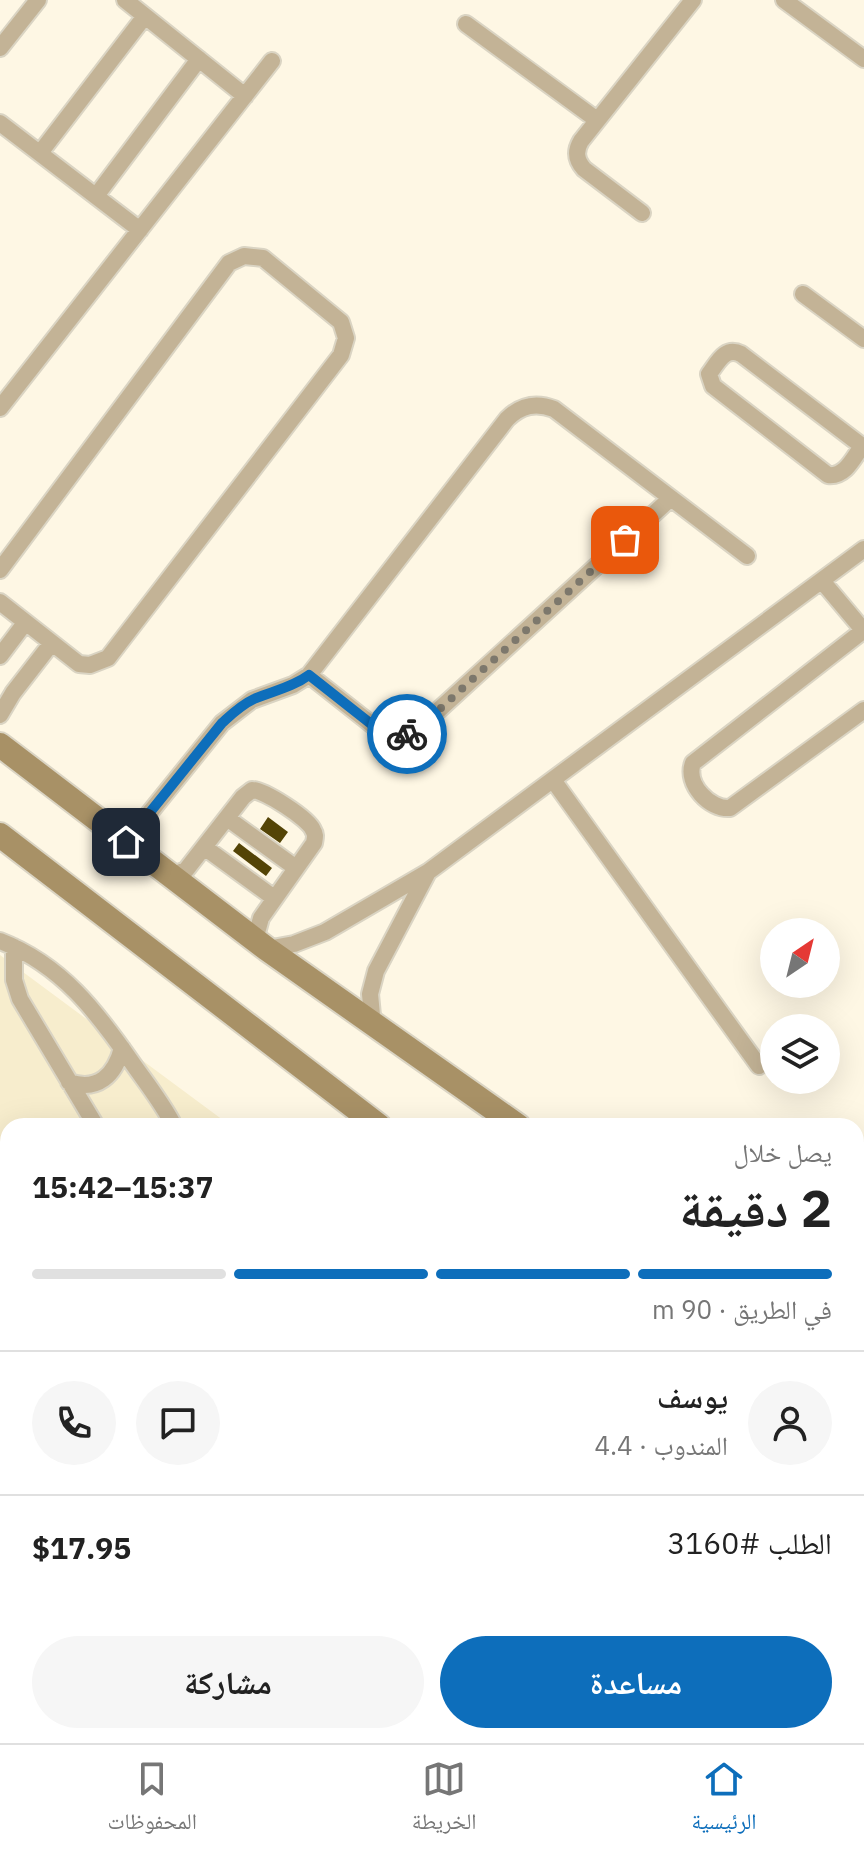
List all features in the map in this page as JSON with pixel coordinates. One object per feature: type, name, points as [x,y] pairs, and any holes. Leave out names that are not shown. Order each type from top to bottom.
[{"type":"street","points":[[0,745],[261,945],[506,1118]]},
{"type":"street","points":[[0,835],[369,1118]]},
{"type":"street","points":[[463,1088],[481,1118]]},
{"type":"lane","points":[[0,48],[38,0]]},
{"type":"lane","points":[[125,0],[245,96]]},
{"type":"lane","points":[[642,213],[580,164],[576,152],[597,120],[693,0]]},
{"type":"lane","points":[[784,0],[864,59]]},
{"type":"lane","points":[[40,153],[145,16]]},
{"type":"lane","points":[[466,24],[597,120]]},
{"type":"lane","points":[[96,196],[199,59]]},
{"type":"lane","points":[[0,408],[272,61]]},
{"type":"lane","points":[[0,123],[140,230]]},
{"type":"lane","points":[[0,570],[229,263],[244,256],[263,258],[341,322],[346,338],[341,355],[115,652],[100,662],[79,664],[0,602]]},
{"type":"lane","points":[[803,294],[864,339]]},
{"type":"lane","points":[[737,352],[863,447],[844,471],[834,476],[828,475],[713,386],[709,374],[723,355],[737,352]]},
{"type":"lane","points":[[126,842],[229,716],[252,700],[293,685],[309,675],[507,419],[520,408],[537,405],[554,409],[747,556]]},
{"type":"lane","points":[[309,675],[380,731],[390,735],[410,733],[671,498]]},
{"type":"lane","points":[[171,876],[186,870],[247,793],[258,790],[309,824],[314,832],[314,843],[257,925],[261,945],[294,944],[325,932],[428,872],[864,549]]},
{"type":"lane","points":[[822,581],[864,631],[693,763],[690,771],[692,779],[714,807],[730,808],[864,710]]},
{"type":"lane","points":[[0,656],[25,623]]},
{"type":"lane","points":[[0,715],[51,644]]},
{"type":"lane","points":[[553,780],[759,1066]]},
{"type":"lane","points":[[227,818],[296,868]]},
{"type":"lane","points":[[204,847],[274,898]]},
{"type":"lane","points":[[373,1026],[370,994],[376,971],[428,872]]},
{"type":"lane","points":[[7,944],[59,974],[93,1008],[169,1118]]},
{"type":"lane","points":[[7,944],[20,999],[91,1118]]},
{"type":"lane","points":[[69,1082],[88,1086],[106,1079],[114,1071],[122,1048]]},
{"type":"shaded area","points":[[0,955],[220,1118],[0,1118]]},
{"type":"building","points":[[268,817],[288,832],[280,843],[260,829]]},
{"type":"building","points":[[239,843],[272,868],[266,876],[233,851]]},
{"type":"way so far","points":[[407,734],[419,728],[625,540]]},
{"type":"route","points":[[126,842],[222,723],[236,710],[309,675],[380,731],[390,735],[407,734]]}]
